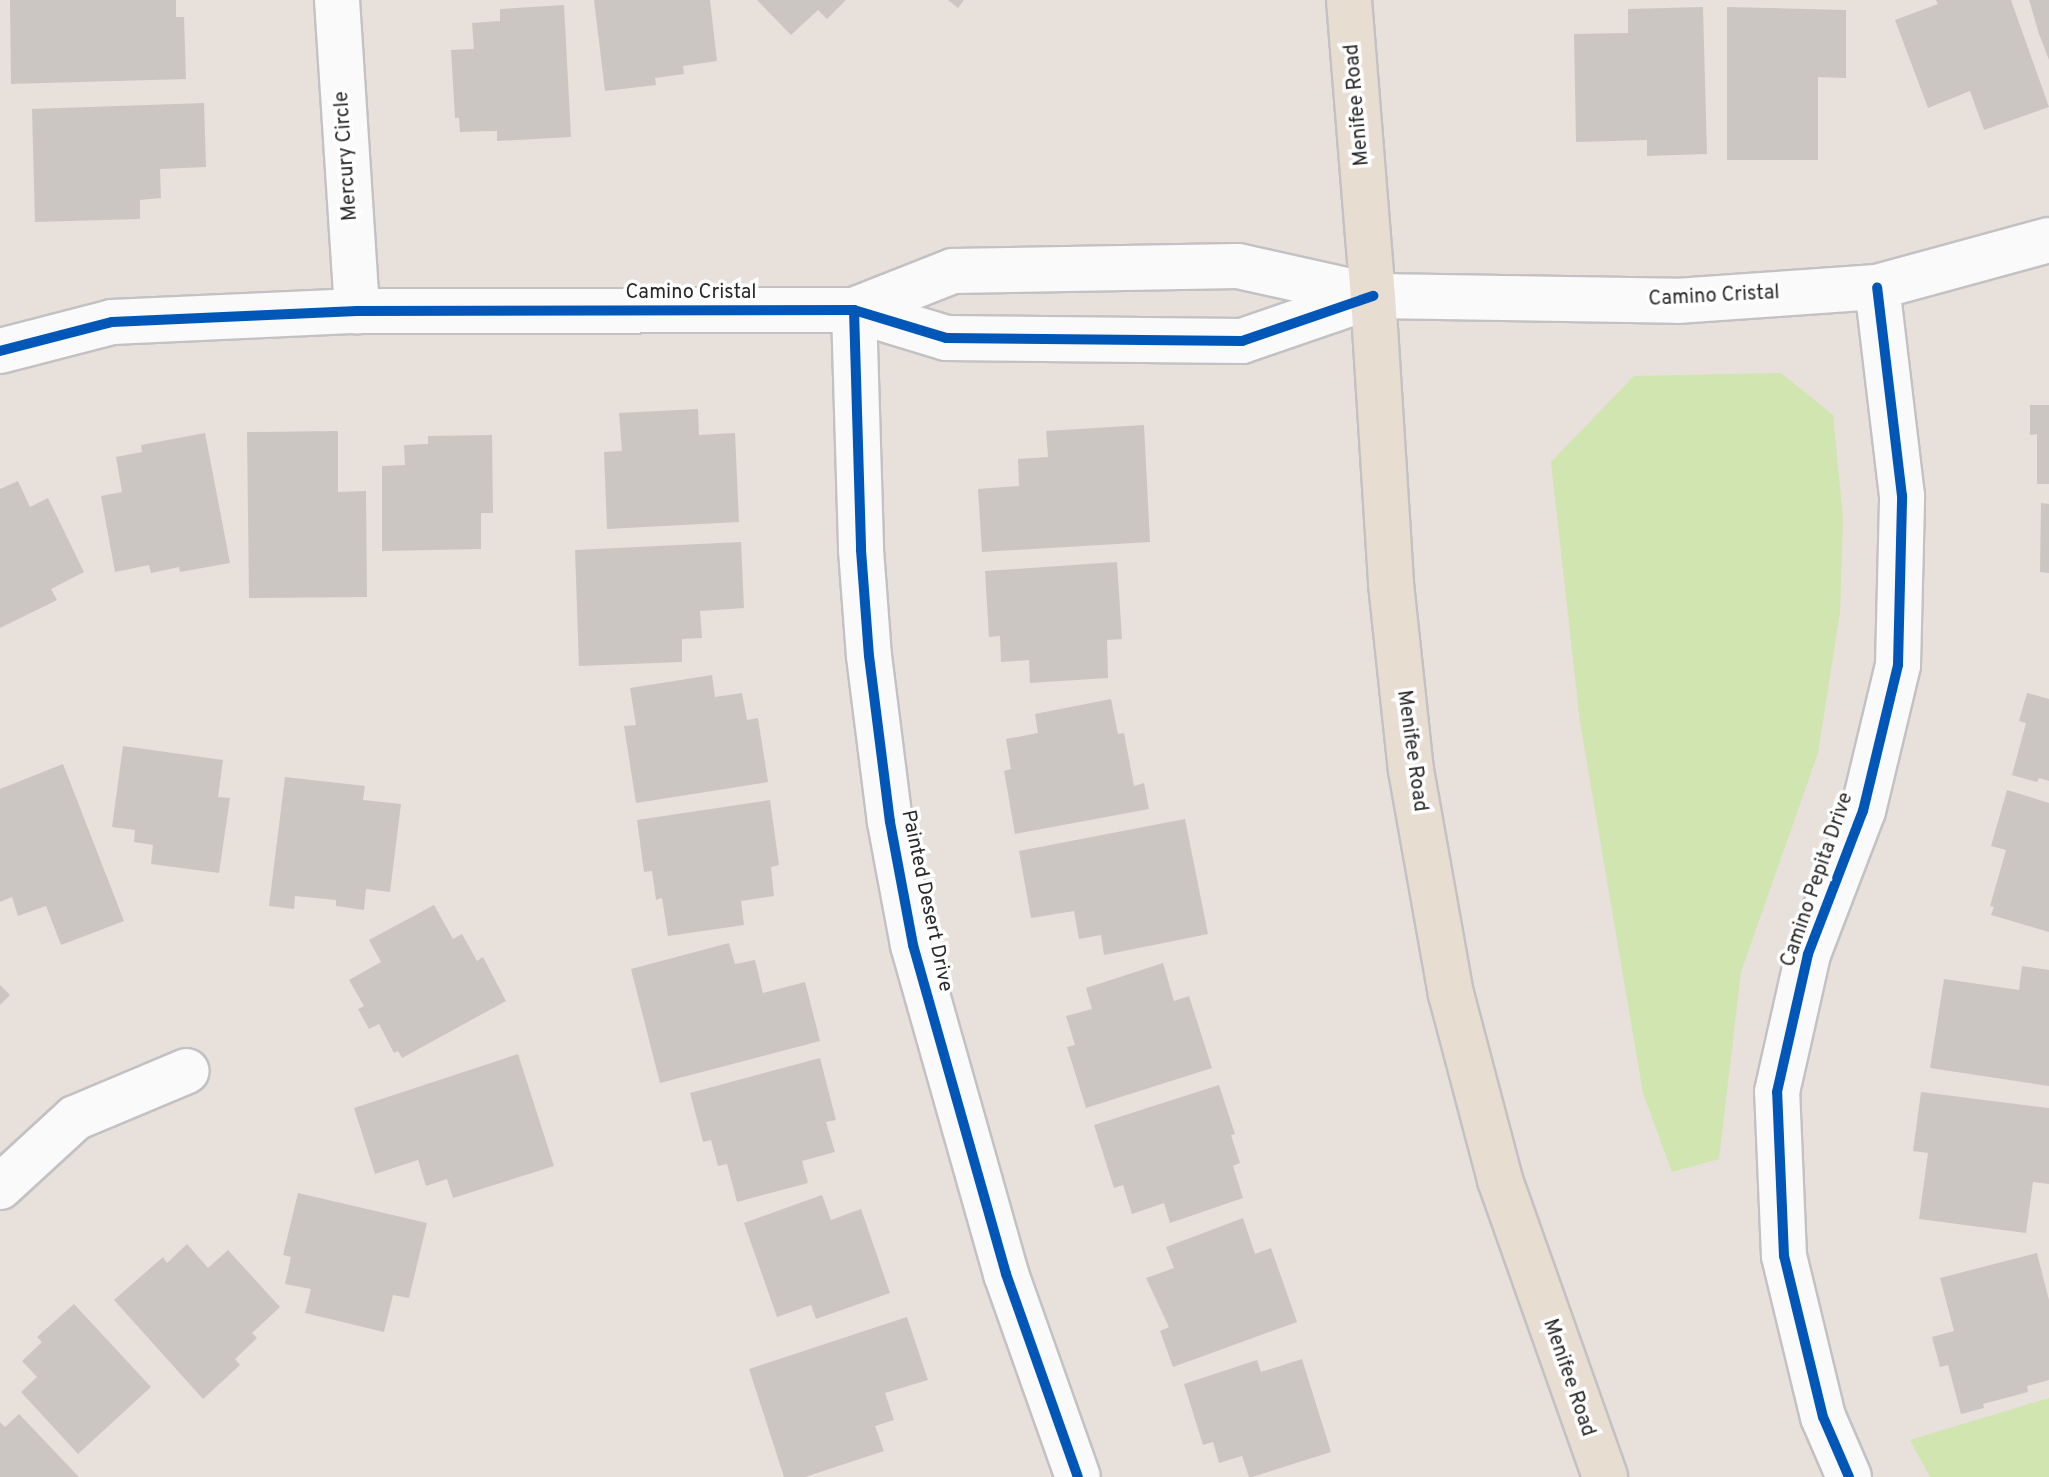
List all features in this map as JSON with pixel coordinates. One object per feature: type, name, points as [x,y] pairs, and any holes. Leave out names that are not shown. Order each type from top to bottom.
[{"type":"main road","name":"Menifee Road","points":[[1349,0],[1373,296],[1391,584],[1411,770],[1451,994],[1500,1180],[1605,1477]]},
{"type":"street","name":"Mercury Circle","points":[[337,0],[357,311]]},
{"type":"street","name":"Camino Cristal","points":[[854,310],[953,271],[1238,266],[1373,296],[1677,301],[1877,287],[2049,240]]},
{"type":"street","name":"Camino Pepita Drive","points":[[1849,1477],[1823,1417],[1784,1256],[1777,1092],[1808,954],[1863,811],[1898,665],[1902,496],[1877,287]]},
{"type":"street","name":"Camino Cristal","points":[[0,351],[112,322],[357,311],[854,310],[946,338],[1242,341],[1373,296]]},
{"type":"street","name":"Painted Desert Drive","points":[[854,310],[861,550],[869,656],[890,822],[913,945],[1006,1274],[1078,1477]]},
{"type":"street","points":[[0,1187],[75,1118],[187,1071]]},
{"type":"green space","points":[[1781,373],[1833,415],[1843,518],[1840,612],[1818,753],[1741,972],[1719,1159],[1672,1172],[1643,1093],[1580,722],[1551,462],[1634,376]]},
{"type":"green space","points":[[2049,1398],[2049,1477],[1930,1477],[1910,1440]]},
{"type":"building","points":[[10,0],[176,0],[176,17],[184,17],[186,79],[11,84]]},
{"type":"building","points":[[594,0],[710,0],[717,61],[683,66],[684,74],[655,78],[656,85],[605,91]]},
{"type":"building","points":[[757,0],[846,0],[827,19],[818,10],[791,35]]},
{"type":"building","points":[[948,0],[964,0],[958,8]]},
{"type":"building","points":[[1936,0],[2011,0],[2049,107],[1984,130],[1970,91],[1928,108],[1895,20],[1938,4]]},
{"type":"building","points":[[2029,0],[2049,0],[2049,60],[2039,34]]},
{"type":"building","points":[[564,5],[571,137],[497,141],[497,131],[460,132],[459,118],[455,118],[451,50],[474,49],[472,23],[500,21],[500,9]]},
{"type":"building","points":[[1703,7],[1707,154],[1647,156],[1647,140],[1576,142],[1574,34],[1628,33],[1628,9]]},
{"type":"building","points":[[1727,7],[1846,10],[1846,78],[1818,77],[1818,160],[1727,160]]},
{"type":"building","points":[[204,103],[206,167],[160,169],[161,198],[140,200],[140,219],[35,222],[32,109]]},
{"type":"building","points":[[2030,405],[2049,405],[2049,484],[2037,484],[2037,434],[2030,435]]},
{"type":"building","points":[[698,409],[699,435],[735,433],[739,522],[607,529],[604,452],[622,451],[619,413]]},
{"type":"building","points":[[1144,425],[1150,542],[982,552],[978,489],[1019,486],[1018,459],[1048,457],[1046,431]]},
{"type":"building","points":[[338,431],[338,492],[366,491],[367,597],[249,598],[247,432]]},
{"type":"building","points":[[205,433],[230,563],[180,572],[179,567],[151,573],[149,565],[115,572],[101,496],[122,492],[116,457],[142,452],[141,445]]},
{"type":"building","points":[[492,435],[493,513],[481,513],[481,549],[382,551],[382,466],[405,465],[404,445],[428,444],[428,436]]},
{"type":"building","points":[[18,481],[30,507],[48,498],[84,572],[51,589],[57,600],[0,628],[0,489]]},
{"type":"building","points":[[2041,503],[2049,504],[2049,573],[2040,572]]},
{"type":"building","points":[[741,542],[744,608],[700,611],[702,638],[682,639],[682,662],[579,666],[575,550]]},
{"type":"building","points":[[1117,562],[1122,639],[1107,640],[1108,678],[1030,683],[1029,660],[1001,662],[1000,636],[989,637],[985,571]]},
{"type":"building","points":[[712,675],[715,697],[742,693],[747,720],[758,718],[768,782],[636,803],[624,726],[636,725],[630,688]]},
{"type":"building","points":[[2027,693],[2049,699],[2049,781],[2039,778],[2037,782],[2012,775],[2026,723],[2019,721]]},
{"type":"building","points":[[1111,699],[1118,734],[1124,733],[1134,786],[1144,783],[1149,809],[1015,834],[1004,771],[1011,769],[1006,739],[1038,733],[1035,714]]},
{"type":"building","points":[[123,746],[223,760],[218,797],[230,798],[219,873],[151,864],[153,845],[134,842],[135,830],[112,827]]},
{"type":"building","points":[[63,764],[124,921],[61,945],[46,906],[18,916],[12,897],[0,902],[0,789]]},
{"type":"building","points":[[285,777],[365,786],[363,800],[401,804],[390,892],[366,889],[364,910],[336,906],[336,900],[295,896],[294,909],[269,906]]},
{"type":"building","points":[[2007,790],[2049,803],[2049,932],[1991,915],[1994,907],[1990,906],[2006,850],[1991,846]]},
{"type":"building","points":[[770,800],[779,865],[771,867],[774,896],[741,901],[744,925],[668,936],[662,898],[656,900],[652,871],[644,872],[637,820]]},
{"type":"building","points":[[1185,819],[1208,934],[1104,955],[1101,935],[1079,939],[1074,911],[1031,918],[1019,851]]},
{"type":"building","points":[[434,905],[453,939],[462,934],[477,961],[483,957],[506,1001],[402,1058],[398,1051],[394,1053],[379,1024],[369,1029],[358,1009],[364,1006],[349,980],[381,962],[369,940]]},
{"type":"building","points":[[729,943],[735,964],[755,960],[763,993],[805,982],[820,1041],[660,1083],[631,969]]},
{"type":"building","points":[[1163,963],[1174,1001],[1189,996],[1212,1068],[1086,1108],[1067,1047],[1075,1045],[1066,1016],[1092,1009],[1086,988]]},
{"type":"building","points":[[2022,966],[2049,970],[2049,1086],[1930,1068],[1944,979],[2019,990]]},
{"type":"building","points":[[0,985],[10,995],[0,1005]]},
{"type":"building","points":[[518,1054],[554,1166],[453,1198],[447,1179],[426,1186],[418,1160],[375,1174],[354,1108]]},
{"type":"building","points":[[820,1058],[836,1120],[826,1122],[835,1152],[802,1161],[808,1183],[737,1202],[727,1164],[718,1166],[711,1140],[703,1142],[690,1093]]},
{"type":"building","points":[[1219,1085],[1235,1134],[1231,1135],[1240,1163],[1233,1166],[1243,1198],[1170,1223],[1164,1203],[1132,1214],[1123,1185],[1114,1188],[1094,1125]]},
{"type":"building","points":[[1921,1092],[2049,1108],[2049,1184],[2033,1182],[2026,1233],[1919,1219],[1928,1153],[1913,1151]]},
{"type":"building","points":[[298,1193],[427,1223],[409,1298],[393,1295],[384,1332],[305,1313],[311,1289],[285,1284],[291,1257],[283,1255]]},
{"type":"building","points":[[822,1195],[831,1220],[861,1209],[890,1293],[816,1319],[811,1305],[777,1317],[744,1223]]},
{"type":"building","points":[[1243,1218],[1255,1254],[1271,1248],[1297,1322],[1173,1367],[1160,1331],[1169,1327],[1146,1278],[1174,1268],[1166,1247]]},
{"type":"building","points":[[187,1244],[208,1268],[228,1250],[280,1307],[252,1333],[257,1338],[235,1359],[240,1365],[203,1399],[114,1300],[163,1257],[167,1263]]},
{"type":"building","points":[[2037,1253],[2049,1300],[2049,1380],[2027,1386],[2028,1392],[1983,1404],[1984,1408],[1961,1414],[1948,1365],[1940,1367],[1932,1337],[1954,1331],[1940,1278]]},
{"type":"building","points":[[74,1304],[151,1387],[78,1454],[21,1392],[37,1377],[22,1361],[42,1342],[37,1337]]},
{"type":"building","points":[[907,1317],[928,1380],[885,1393],[894,1420],[875,1426],[884,1451],[805,1477],[784,1477],[749,1369]]},
{"type":"building","points":[[1302,1359],[1331,1452],[1252,1477],[1249,1477],[1242,1456],[1219,1463],[1213,1442],[1203,1445],[1184,1384],[1257,1360],[1261,1372]]},
{"type":"building","points":[[19,1414],[79,1477],[0,1477],[0,1422],[5,1427]]},
{"type":"cycle path","points":[[1849,1477],[1823,1417],[1784,1256],[1777,1092],[1808,954],[1863,811],[1898,665],[1902,496],[1877,287]]},
{"type":"cycle path","points":[[0,351],[112,322],[357,311],[854,310],[946,338],[1242,341],[1373,296]]},
{"type":"cycle path","points":[[854,310],[861,550],[869,656],[890,822],[913,945],[1006,1274],[1078,1477]]}]
